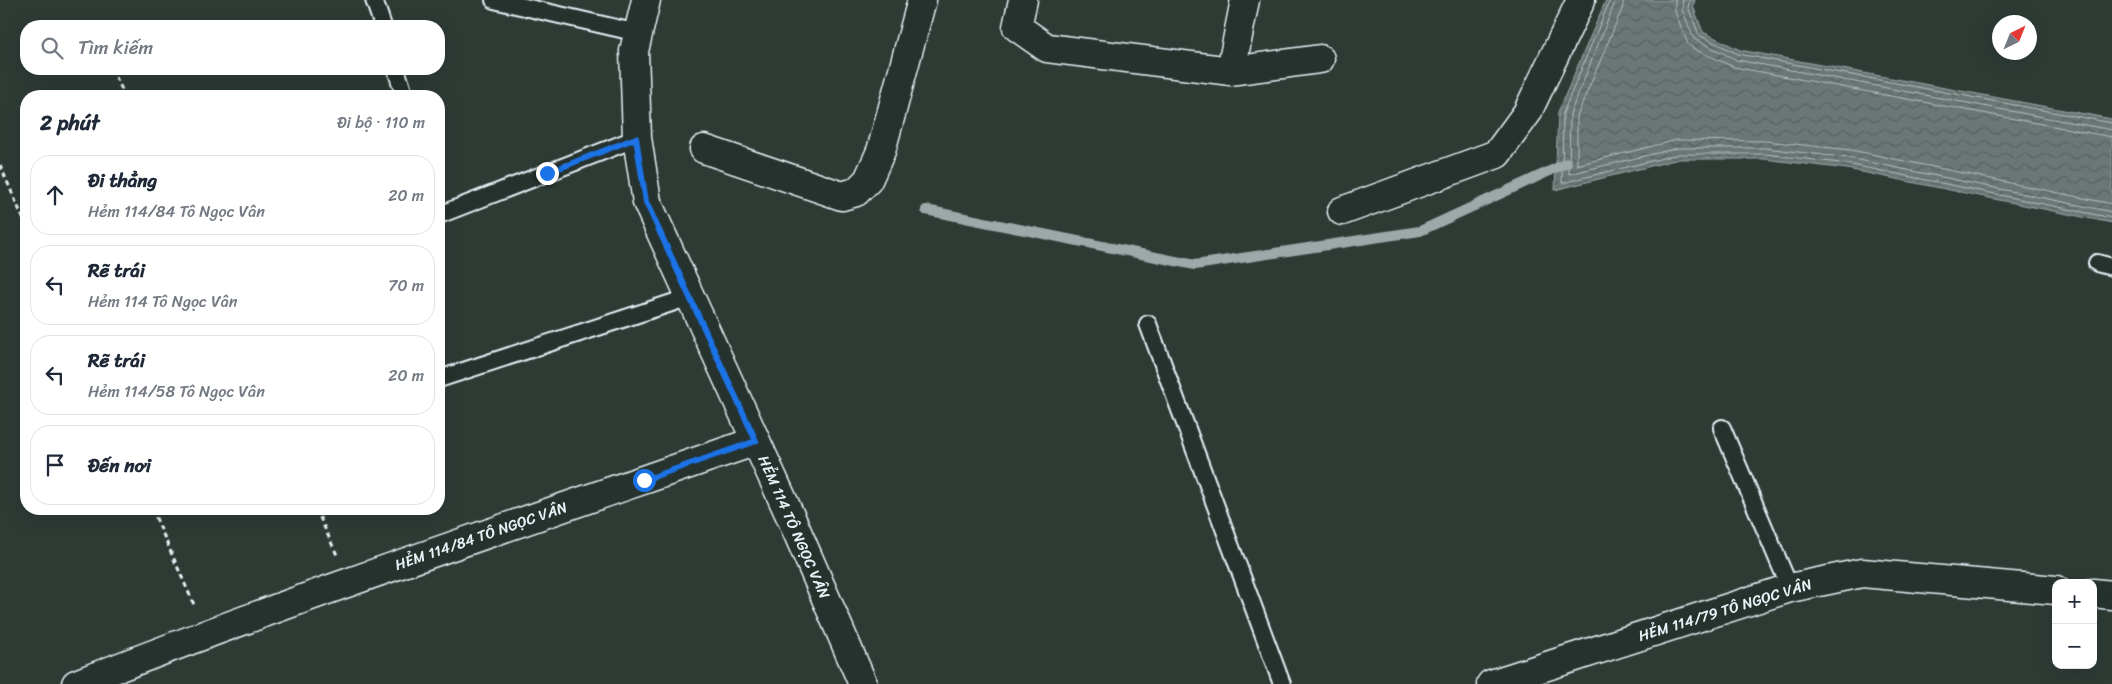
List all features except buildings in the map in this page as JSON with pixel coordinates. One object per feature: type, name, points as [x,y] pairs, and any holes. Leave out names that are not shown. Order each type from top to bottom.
[{"type":"street","name":"HẺM 114 TÔ NGỌC VÂN","points":[[646,0],[634,51],[636,138],[646,202],[756,441],[863,684]]},
{"type":"street","points":[[704,149],[842,196],[856,192],[868,180],[881,151],[922,0]]},
{"type":"street","points":[[1023,0],[1017,27],[1047,48],[1231,71],[1320,59]]},
{"type":"street","points":[[1231,71],[1245,0]]},
{"type":"street","points":[[1342,211],[1496,154],[1527,113],[1581,0]]},
{"type":"street","name":"HẺM 114/84 TÔ NGỌC VÂN","points":[[76,684],[207,632],[349,581],[756,441]]},
{"type":"street","name":"HẺM 114/79 TÔ NGỌC VÂN","points":[[1490,684],[1790,588],[1862,573],[2052,590]]},
{"type":"street","points":[[2097,593],[2112,595]]},
{"type":"lane","points":[[374,0],[380,20]]},
{"type":"lane","points":[[494,0],[638,32]]},
{"type":"lane","points":[[398,75],[403,90]]},
{"type":"lane","points":[[445,213],[636,138]]},
{"type":"lane","points":[[445,377],[690,297]]},
{"type":"lane","points":[[1148,324],[1282,684]]},
{"type":"lane","points":[[1722,428],[1790,588]]},
{"type":"path","points":[[115,75],[121,90]]},
{"type":"path","points":[[0,165],[20,211]]},
{"type":"path","points":[[155,515],[207,632]]},
{"type":"path","points":[[319,515],[349,581]]},
{"type":"water","points":[[1606,0],[1695,0],[1693,6],[1703,32],[1740,50],[2112,119],[2112,223],[1847,169],[1764,159],[1679,159],[1555,190],[1558,112]]},
{"type":"waterway","points":[[926,210],[1195,265],[1420,231],[1567,163]]},
{"type":"route","points":[[547,173],[636,138],[646,202],[756,441],[644,480]]}]
